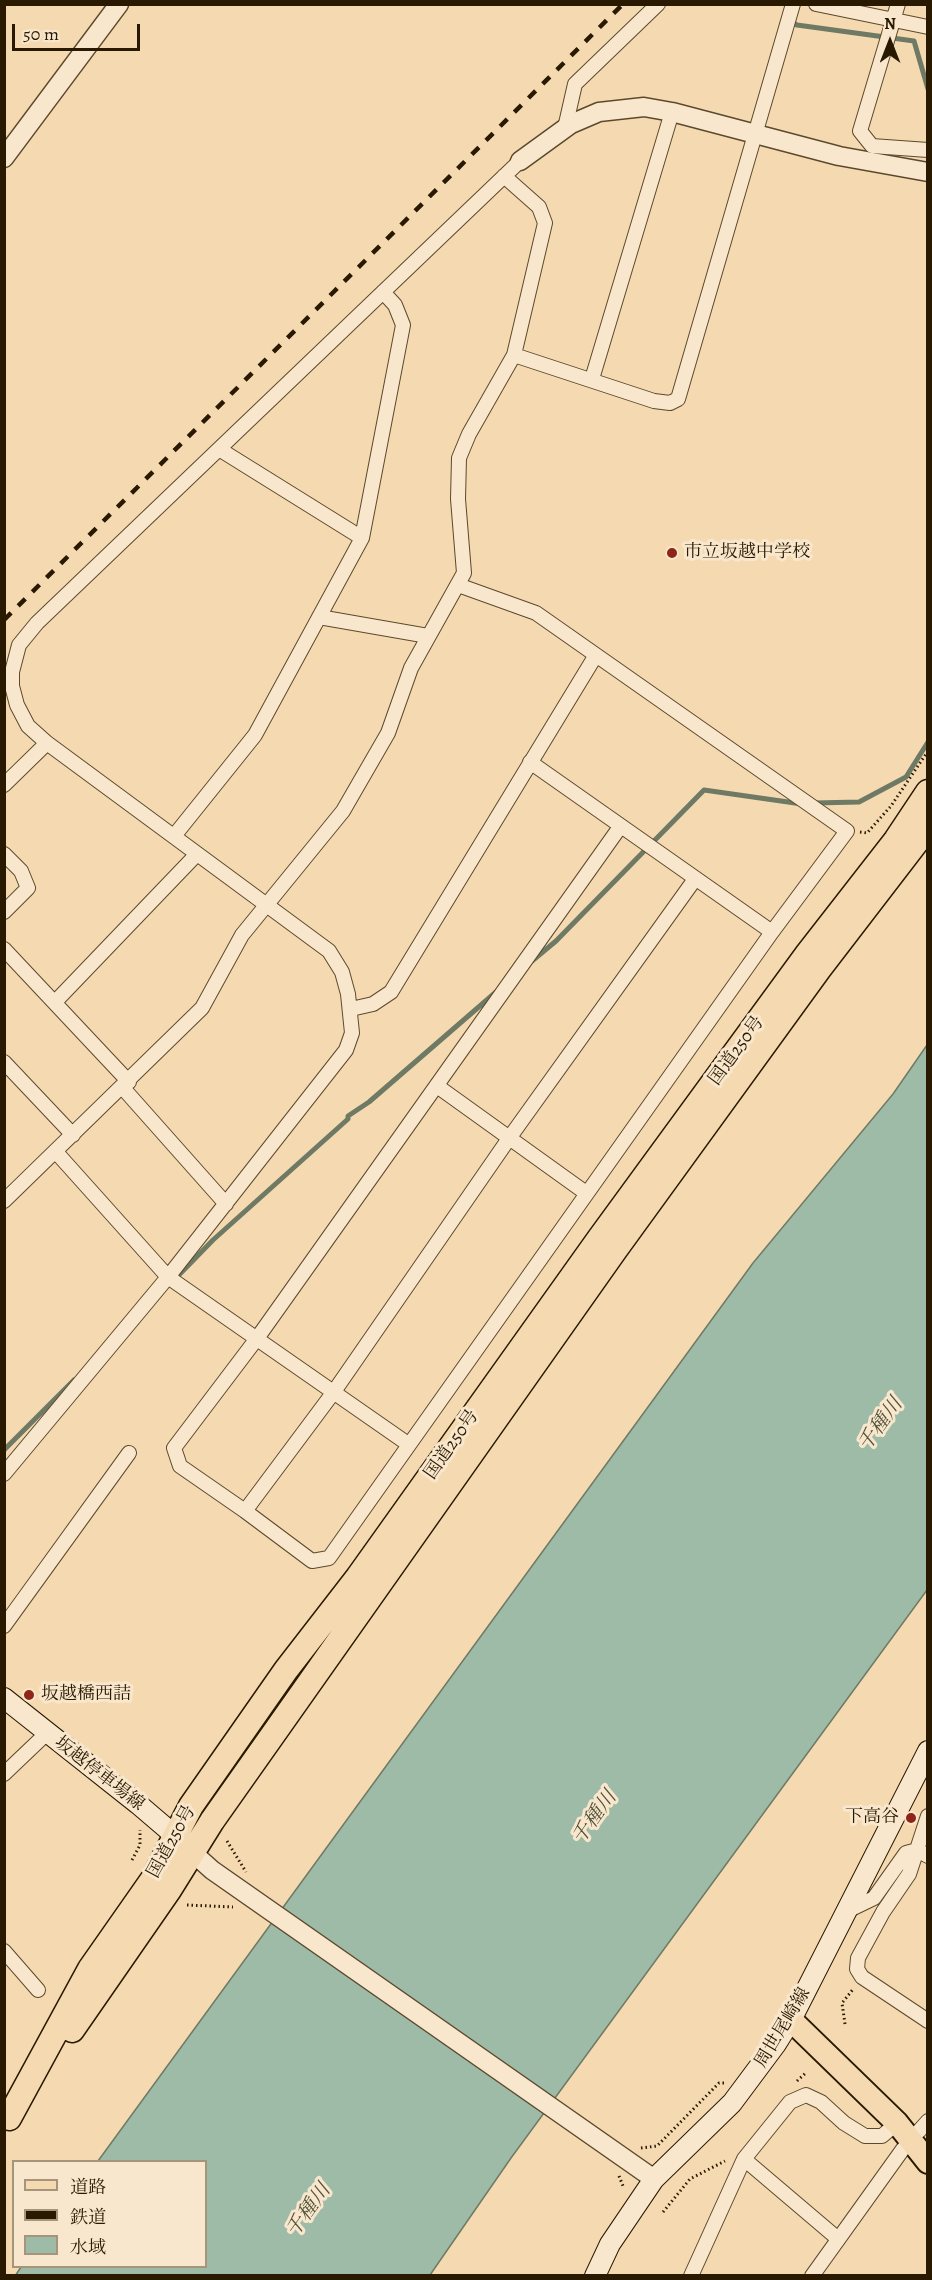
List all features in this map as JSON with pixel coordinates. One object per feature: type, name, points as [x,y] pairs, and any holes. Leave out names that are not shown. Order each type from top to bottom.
[{"type":"highway","name":"国道250号","points":[[184,1843],[190,1806],[286,1670],[358,1577],[606,1229],[808,953],[896,840],[927,792]]},
{"type":"highway","name":"国道250号","points":[[7,2121],[90,1969],[153,1879],[184,1843],[377,1584],[819,969],[927,827]]},
{"type":"main road","name":"坂越停車場線","points":[[4,1698],[184,1843]]},
{"type":"main road","name":"周世尾崎線","points":[[595,2276],[610,2244],[654,2179],[732,2103],[757,2072],[791,2020],[927,1751]]},
{"type":"main road","points":[[791,2020],[897,2123],[927,2162]]},
{"type":"street","points":[[4,158],[119,4]]},
{"type":"street","points":[[565,128],[575,84],[658,4]]},
{"type":"street","points":[[514,355],[654,401],[670,403],[678,399],[793,4]]},
{"type":"street","points":[[816,4],[927,27]]},
{"type":"street","points":[[898,4],[860,130],[872,146],[927,150]]},
{"type":"street","points":[[4,1474],[226,1204],[346,1050],[352,1033],[351,1009],[342,972],[329,951],[47,743],[28,726],[8,687],[19,645],[37,623],[504,176],[520,161],[565,128],[599,112],[644,107],[672,112],[839,156],[927,171]]},
{"type":"street","points":[[592,379],[672,112]]},
{"type":"street","points":[[4,1201],[126,1085],[202,1008],[243,934],[343,811],[388,733],[411,668],[464,573],[458,499],[459,458],[469,434],[514,355],[545,222],[539,207],[504,176]]},
{"type":"street","points":[[174,836],[255,735],[362,538],[403,325],[395,305],[383,292]]},
{"type":"street","points":[[219,449],[362,538]]},
{"type":"street","points":[[458,585],[536,613],[847,831],[586,1193],[329,1558],[312,1561],[180,1466],[174,1448],[258,1337],[620,827]]},
{"type":"street","points":[[319,617],[428,636]]},
{"type":"street","points":[[351,1009],[373,1004],[391,992],[596,656]]},
{"type":"street","points":[[4,785],[47,743]]},
{"type":"street","points":[[530,762],[772,932]]},
{"type":"street","points":[[4,854],[21,871],[27,888],[4,912]]},
{"type":"street","points":[[56,1001],[197,854]]},
{"type":"street","points":[[245,1511],[333,1393],[510,1137],[695,879]]},
{"type":"street","points":[[4,949],[56,1001],[226,1204]]},
{"type":"street","points":[[4,1062],[73,1135]]},
{"type":"street","points":[[437,1086],[586,1193]]},
{"type":"street","points":[[56,1152],[168,1277],[258,1337],[333,1393],[408,1444]]},
{"type":"street","points":[[4,1626],[129,1453]]},
{"type":"street","points":[[4,1774],[47,1733]]},
{"type":"street","points":[[927,1816],[922,1853],[883,1912],[858,1959],[857,1969],[862,1977],[927,2021]]},
{"type":"street","points":[[184,1843],[212,1870],[627,2151],[654,2179]]},
{"type":"street","points":[[845,1912],[874,1898],[888,1874],[906,1853],[922,1853]]},
{"type":"street","points":[[4,1951],[38,1990]]},
{"type":"street","points":[[691,2276],[744,2159],[790,2102],[806,2095],[821,2102],[844,2123],[865,2136],[882,2136],[897,2123]]},
{"type":"street","points":[[812,2276],[837,2238],[903,2149]]},
{"type":"street","points":[[744,2159],[837,2238]]},
{"type":"path","points":[[847,831],[867,833],[891,806],[927,752]]},
{"type":"path","points":[[132,1860],[140,1845],[140,1831],[135,1822]]},
{"type":"path","points":[[845,2024],[842,2003],[862,1977]]},
{"type":"path","points":[[627,2151],[657,2146],[719,2083],[724,2083]]},
{"type":"water","name":"千種川","points":[[927,1045],[927,1590],[511,2158],[430,2275],[15,2276],[20,2268],[207,2268],[207,2160],[99,2160],[753,1263],[893,1094]]},
{"type":"waterway","points":[[790,21],[797,25],[914,41],[928,89]]},
{"type":"waterway","points":[[814,803],[859,802],[906,777],[928,742]]},
{"type":"waterway","points":[[532,961],[556,941],[704,790],[802,804]]},
{"type":"waterway","points":[[174,1280],[213,1240],[348,1119],[348,1116],[369,1102],[496,992]]},
{"type":"waterway","points":[[4,1450],[74,1380]]},
{"type":"railway","points":[[4,620],[623,4]]},
{"type":"place","name":"市立坂越中学校","points":[[672,553]]},
{"type":"place","name":"坂越橋西詰","points":[[29,1695]]},
{"type":"place","name":"下高谷","points":[[911,1818]]}]
